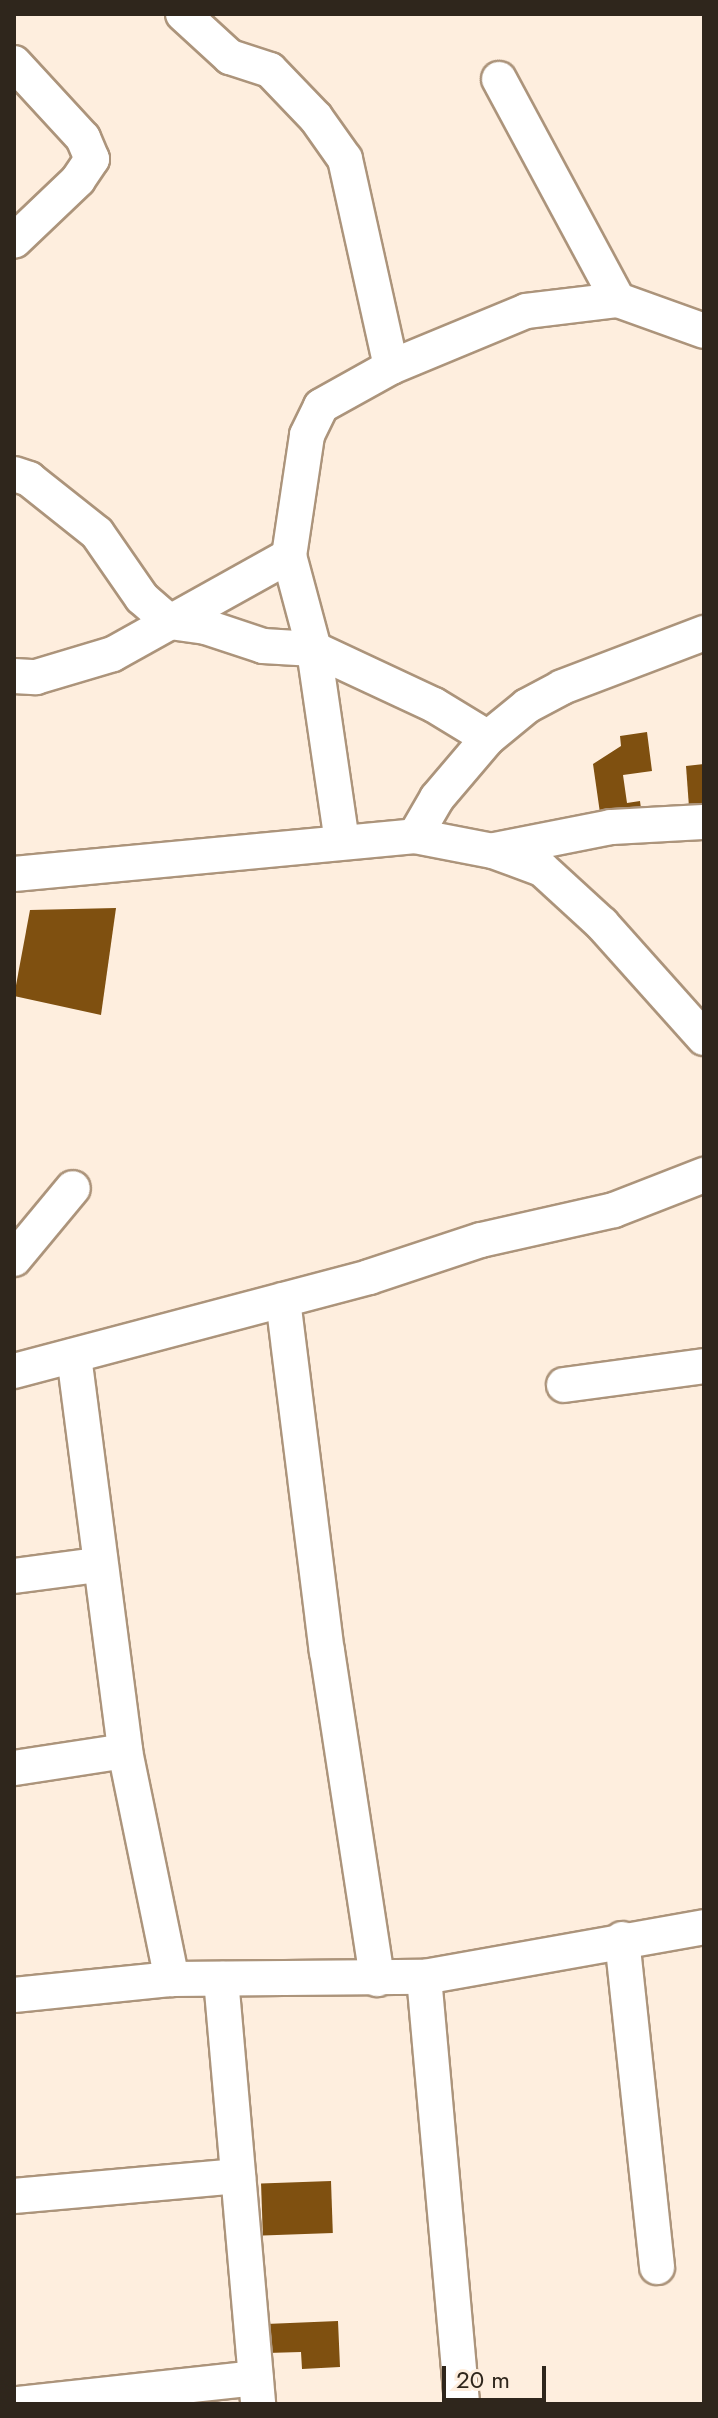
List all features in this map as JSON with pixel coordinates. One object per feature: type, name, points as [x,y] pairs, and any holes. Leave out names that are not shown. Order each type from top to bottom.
[{"type":"street","points":[[183,14],[230,57],[270,70],[316,118],[345,159],[391,367]]},
{"type":"street","points":[[14,63],[83,138],[92,159],[78,180],[14,241]]},
{"type":"street","points":[[499,79],[618,300]]},
{"type":"street","points":[[342,842],[314,649],[289,556],[307,435],[321,406],[391,367],[526,311],[618,300],[704,331]]},
{"type":"street","points":[[14,474],[29,479],[97,533],[142,598],[170,622],[206,627],[263,646],[314,649],[434,705],[488,738]]},
{"type":"street","points":[[14,676],[36,677],[81,665],[170,622],[289,556]]},
{"type":"street","points":[[415,836],[437,798],[488,738],[562,687],[704,633]]},
{"type":"street","points":[[493,851],[611,827],[704,822]]},
{"type":"street","points":[[14,874],[415,836],[493,851],[542,869],[602,924],[704,1038]]},
{"type":"street","points":[[14,1371],[283,1300],[481,1240],[614,1210],[704,1175]]},
{"type":"street","points":[[14,1259],[73,1188]]},
{"type":"street","points":[[283,1300],[327,1651],[377,1979]]},
{"type":"street","points":[[74,1356],[98,1565],[125,1751],[172,1979]]},
{"type":"street","points":[[564,1385],[704,1366]]},
{"type":"street","points":[[14,1576],[98,1565]]},
{"type":"street","points":[[14,1768],[125,1751]]},
{"type":"street","points":[[14,1995],[172,1979],[424,1977],[622,1939],[704,1927]]},
{"type":"street","points":[[622,1939],[657,2267]]},
{"type":"street","points":[[424,1977],[462,2404]]},
{"type":"street","points":[[17,2404],[257,2391],[221,1979]]},
{"type":"street","points":[[14,2196],[238,2176]]},
{"type":"building","points":[[647,732],[652,771],[623,775],[627,803],[640,801],[642,816],[600,813],[593,764],[621,746],[620,736]]},
{"type":"building","points":[[704,764],[704,805],[689,807],[686,766]]},
{"type":"building","points":[[116,908],[101,1015],[14,996],[30,910]]},
{"type":"building","points":[[331,2181],[333,2233],[263,2235],[261,2183]]},
{"type":"building","points":[[338,2321],[340,2367],[302,2369],[301,2352],[267,2353],[266,2324]]}]
